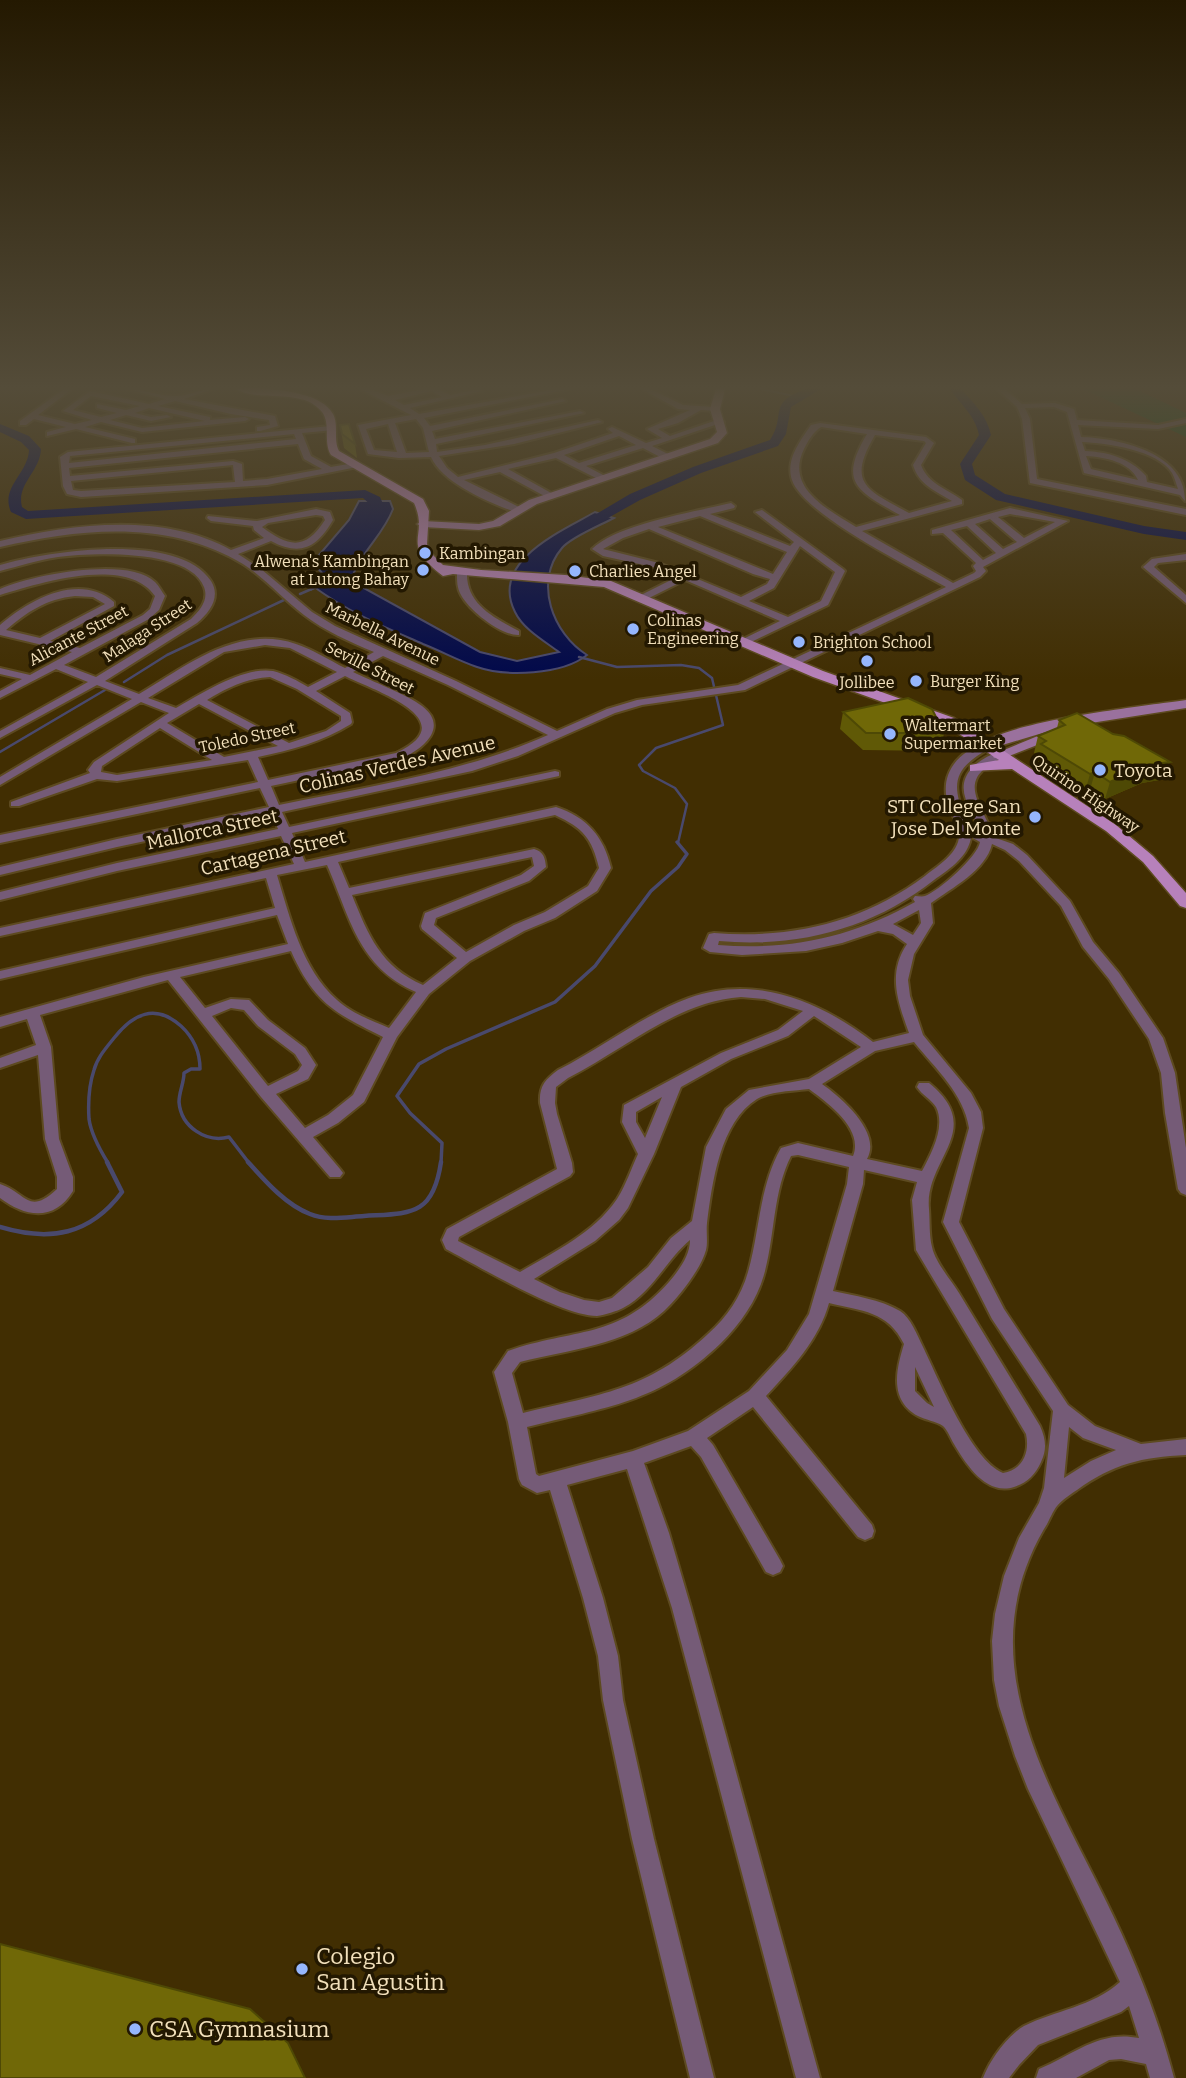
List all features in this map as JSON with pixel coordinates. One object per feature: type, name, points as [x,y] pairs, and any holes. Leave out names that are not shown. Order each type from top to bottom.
[{"type":"main road","name":"Quirino Highway","points":[[394,486],[419,500],[424,511],[421,545],[429,560],[439,568],[461,576],[553,582],[643,597],[790,662],[949,721],[1119,834],[1148,859],[1186,903]]},
{"type":"main road","points":[[975,768],[995,764],[1014,765]]},
{"type":"street","points":[[68,486],[70,492],[81,494],[200,486]]},
{"type":"street","points":[[468,486],[479,494],[518,510]]},
{"type":"street","points":[[532,486],[550,496]]},
{"type":"street","points":[[423,524],[490,526],[518,510],[579,486]]},
{"type":"street","points":[[798,486],[821,510],[952,586]]},
{"type":"street","points":[[862,486],[909,516]]},
{"type":"street","points":[[857,529],[959,502],[932,486]]},
{"type":"street","points":[[1057,486],[1186,512]]},
{"type":"street","points":[[1146,486],[1184,496]]},
{"type":"street","points":[[731,506],[611,539],[597,549],[606,554],[643,561],[686,576],[789,621]]},
{"type":"street","points":[[982,564],[939,531],[1016,511],[1064,521],[1043,533],[1016,511]]},
{"type":"street","points":[[211,518],[258,524],[307,512],[327,514],[329,520],[315,542],[295,552],[258,530],[258,524]]},
{"type":"street","points":[[745,642],[825,603],[841,572],[759,512]]},
{"type":"street","points":[[701,513],[791,550]]},
{"type":"street","points":[[992,516],[1024,543]]},
{"type":"street","points":[[969,523],[1003,554]]},
{"type":"street","points":[[651,527],[777,578]]},
{"type":"street","points":[[85,593],[123,530]]},
{"type":"street","name":"Marbella Avenue","points":[[0,544],[57,534],[123,530],[183,536],[232,553],[250,564],[312,616],[552,733]]},
{"type":"street","name":"Colinas Verdes Avenue","points":[[0,863],[468,769],[514,754],[596,713],[641,702],[754,683],[790,662],[977,575],[981,571],[978,566],[1043,533]]},
{"type":"street","points":[[232,553],[272,538]]},
{"type":"street","points":[[741,601],[768,589],[798,541]]},
{"type":"street","name":"Malaga Street","points":[[0,568],[68,553],[111,551],[141,554],[180,563],[199,572],[208,585],[210,594],[204,612],[194,621],[97,681],[0,734]]},
{"type":"street","points":[[1186,557],[1148,565],[1150,570],[1186,600]]},
{"type":"street","name":"Alicante Street","points":[[0,592],[5,584],[98,572],[129,576],[152,584],[158,590],[160,599],[146,617],[0,695]]},
{"type":"street","points":[[461,576],[467,596],[479,611],[515,633]]},
{"type":"street","points":[[643,597],[686,576]]},
{"type":"street","points":[[1169,585],[1186,583]]},
{"type":"street","points":[[5,584],[41,601]]},
{"type":"street","points":[[0,631],[41,601],[85,593],[105,597],[111,604],[41,642]]},
{"type":"street","points":[[0,631],[80,651]]},
{"type":"street","name":"Seville Street","points":[[0,782],[220,650],[256,641],[274,641],[293,646],[418,708],[429,725],[428,733],[422,741],[399,756],[0,839]]},
{"type":"street","points":[[308,691],[383,652]]},
{"type":"street","points":[[54,665],[179,713]]},
{"type":"street","points":[[0,671],[30,678]]},
{"type":"street","name":"Toledo Street","points":[[269,673],[308,691],[346,715],[347,722],[338,731],[288,747],[117,778],[96,775],[94,770],[98,764],[161,724],[239,678],[269,673]]},
{"type":"street","points":[[199,700],[288,747]]},
{"type":"street","points":[[1077,723],[999,755],[975,768],[969,782],[971,797],[987,840],[978,859],[925,902],[875,928],[833,942],[753,951],[710,948],[714,937],[771,939],[826,930],[871,913],[910,893],[955,856],[964,845],[966,835],[952,798],[950,777],[964,757],[986,746],[1058,723],[1077,723],[1186,704]]},
{"type":"street","points":[[161,724],[220,760]]},
{"type":"street","points":[[251,754],[300,866]]},
{"type":"street","name":"Mallorca Street","points":[[0,896],[117,867],[555,774]]},
{"type":"street","points":[[15,804],[96,775]]},
{"type":"street","name":"Colinas Verdes Avenue","points":[[0,871],[276,806]]},
{"type":"street","name":"Cartagena Street","points":[[0,932],[556,811],[582,823],[600,843],[605,868],[593,888],[550,915],[465,957]]},
{"type":"street","points":[[966,835],[998,841],[1023,858],[1066,904],[1088,944],[1114,976],[1156,1038],[1168,1073],[1172,1113],[1186,1189]]},
{"type":"street","points":[[303,1136],[333,1119],[359,1098],[391,1035],[424,991],[465,957],[427,926],[430,916],[525,878],[540,867],[539,857],[534,853],[346,892]]},
{"type":"street","points":[[331,859],[362,935],[391,974],[424,991]]},
{"type":"street","points":[[270,872],[281,910],[313,981],[333,1004],[391,1035]]},
{"type":"street","points":[[910,893],[925,902]]},
{"type":"street","points":[[925,902],[927,923],[912,942],[901,981],[917,1037],[966,1097],[974,1112],[976,1128],[951,1222],[998,1314],[1062,1410],[1089,1432],[1137,1450]]},
{"type":"street","points":[[0,975],[281,910]]},
{"type":"street","points":[[875,928],[888,927],[898,930],[912,942]]},
{"type":"street","points":[[0,1022],[171,975],[296,946]]},
{"type":"street","points":[[171,975],[266,1093],[335,1173]]},
{"type":"street","points":[[699,1224],[677,1242],[654,1272],[618,1303],[599,1309],[584,1307],[538,1291],[457,1248],[450,1240],[453,1234],[463,1227],[565,1172],[562,1146],[546,1090],[554,1080],[675,1011],[709,996],[764,995],[794,1001],[843,1024],[871,1047]]},
{"type":"street","points":[[204,1015],[225,1005],[241,1003],[248,1006],[269,1030],[306,1054],[309,1065],[303,1075],[266,1093]]},
{"type":"street","points":[[646,1154],[629,1122],[629,1108],[726,1056],[783,1033],[813,1010]]},
{"type":"street","points":[[0,1190],[24,1209],[35,1209],[57,1199],[65,1191],[65,1177],[52,1139],[44,1047],[32,1013]]},
{"type":"street","points":[[812,1084],[848,1111],[856,1124],[863,1153],[817,1316],[793,1355],[755,1396],[694,1437],[633,1460],[537,1485],[528,1479],[517,1422],[503,1372],[508,1361],[522,1353],[614,1332],[639,1320],[658,1306],[683,1277],[698,1251],[699,1224],[714,1147],[731,1113],[754,1094],[812,1084],[871,1047],[917,1037]]},
{"type":"street","points":[[0,1063],[44,1047]]},
{"type":"street","points":[[520,1280],[560,1256],[610,1218],[628,1193],[674,1086]]},
{"type":"street","points":[[823,1295],[879,1309],[896,1317],[913,1343],[950,1420],[975,1458],[995,1480],[1014,1481],[1025,1471],[1037,1448],[1034,1432],[924,1250],[920,1200],[947,1117],[940,1101],[924,1087]]},
{"type":"street","points":[[517,1422],[637,1390],[675,1372],[724,1330],[738,1315],[751,1291],[774,1184],[780,1161],[786,1152],[798,1149],[926,1178]]},
{"type":"street","points":[[913,1343],[903,1373],[908,1394],[913,1402],[930,1415],[950,1420]]},
{"type":"street","points":[[755,1396],[865,1531]]},
{"type":"street","points":[[1062,1410],[1059,1459],[1049,1501],[1023,1550],[1003,1614],[1002,1653],[1006,1698],[1039,1789],[1116,1945],[1159,2067]]},
{"type":"street","points":[[694,1437],[707,1451],[773,1566]]},
{"type":"street","points":[[1049,1501],[1101,1464],[1137,1450],[1186,1447]]},
{"type":"street","points":[[633,1460],[651,1506],[699,1666],[755,1890],[808,2078]]},
{"type":"street","points":[[556,1480],[608,1656],[613,1700],[643,1839],[702,2078]]},
{"type":"street","points":[[995,2078],[1010,2056],[1030,2036],[1113,2004],[1132,1987]]},
{"type":"street","points":[[1048,2078],[1077,2064],[1093,2052],[1129,2046],[1159,2067]]},
{"type":"shaded area","points":[[359,501],[390,501],[393,509],[351,581],[480,652],[517,661],[559,652],[528,629],[515,612],[510,594],[512,578],[520,563],[548,539],[595,512],[614,518],[566,544],[553,561],[549,576],[548,591],[557,621],[575,646],[587,655],[576,662],[549,670],[518,673],[489,670],[463,662],[380,625],[314,587],[328,580],[316,566],[319,555],[349,520]]},
{"type":"building","points":[[908,698],[932,709],[944,733],[866,733],[843,712]]},
{"type":"building","points":[[1077,713],[1170,762],[1147,765],[1110,782],[1095,772],[1090,774],[1041,744],[1046,741],[1038,736],[1065,725],[1059,720]]},
{"type":"building","name":"CSA Gymnasium","points":[[0,1944],[250,2009],[288,2043],[305,2078],[0,2078]]},
{"type":"waterway","points":[[18,486],[14,500],[16,509],[26,515],[365,494],[376,500],[379,507],[378,516],[372,525]]},
{"type":"waterway","points":[[578,529],[660,486]]},
{"type":"waterway","points":[[983,486],[1001,497],[1144,530],[1186,536]]},
{"type":"waterway","points":[[310,590],[317,587]]},
{"type":"waterway","points":[[300,594],[314,588]]},
{"type":"waterway","points":[[124,682],[167,655],[284,600]]},
{"type":"waterway","points":[[579,657],[617,667],[681,665],[699,668],[712,678],[723,725],[656,748],[639,765],[643,771],[675,788],[687,804],[678,843]]},
{"type":"waterway","points":[[0,752],[105,690]]},
{"type":"waterway","points":[[441,1163],[442,1143],[410,1113],[397,1096],[419,1064],[446,1049],[555,1002],[595,966],[651,891],[678,867],[687,854],[677,842]]},
{"type":"waterway","points":[[108,1163],[94,1136],[89,1119],[89,1094],[94,1070],[102,1053],[121,1030],[137,1018],[153,1013],[171,1019],[181,1026],[193,1040],[199,1056],[200,1069],[191,1069],[184,1073],[179,1102],[184,1119],[204,1135],[212,1138],[229,1137],[249,1163]]},
{"type":"waterway","points":[[0,1227],[18,1232],[52,1234],[83,1226],[110,1206],[122,1192],[107,1162]]},
{"type":"waterway","points":[[248,1162],[276,1192],[293,1205],[316,1216],[337,1218],[394,1214],[417,1209],[432,1193],[441,1162]]},
{"type":"place","name":"Kambingan","points":[[425,553]]},
{"type":"place","name":"Alwena's Kambingan at Lutong Bahay","points":[[423,570]]},
{"type":"place","name":"Charlies Angel","points":[[575,571]]},
{"type":"place","name":"Colinas Engineering","points":[[633,629]]},
{"type":"place","name":"Brighton School","points":[[799,642]]},
{"type":"place","name":"Jollibee","points":[[867,661]]},
{"type":"place","name":"Burger King","points":[[916,681]]},
{"type":"place","name":"Waltermart Supermarket","points":[[890,734]]},
{"type":"place","name":"Toyota","points":[[1100,770]]},
{"type":"place","name":"STI College San Jose Del Monte","points":[[1035,817]]},
{"type":"place","name":"Colegio San Agustin","points":[[302,1969]]},
{"type":"place","name":"CSA Gymnasium","points":[[135,2029]]}]
